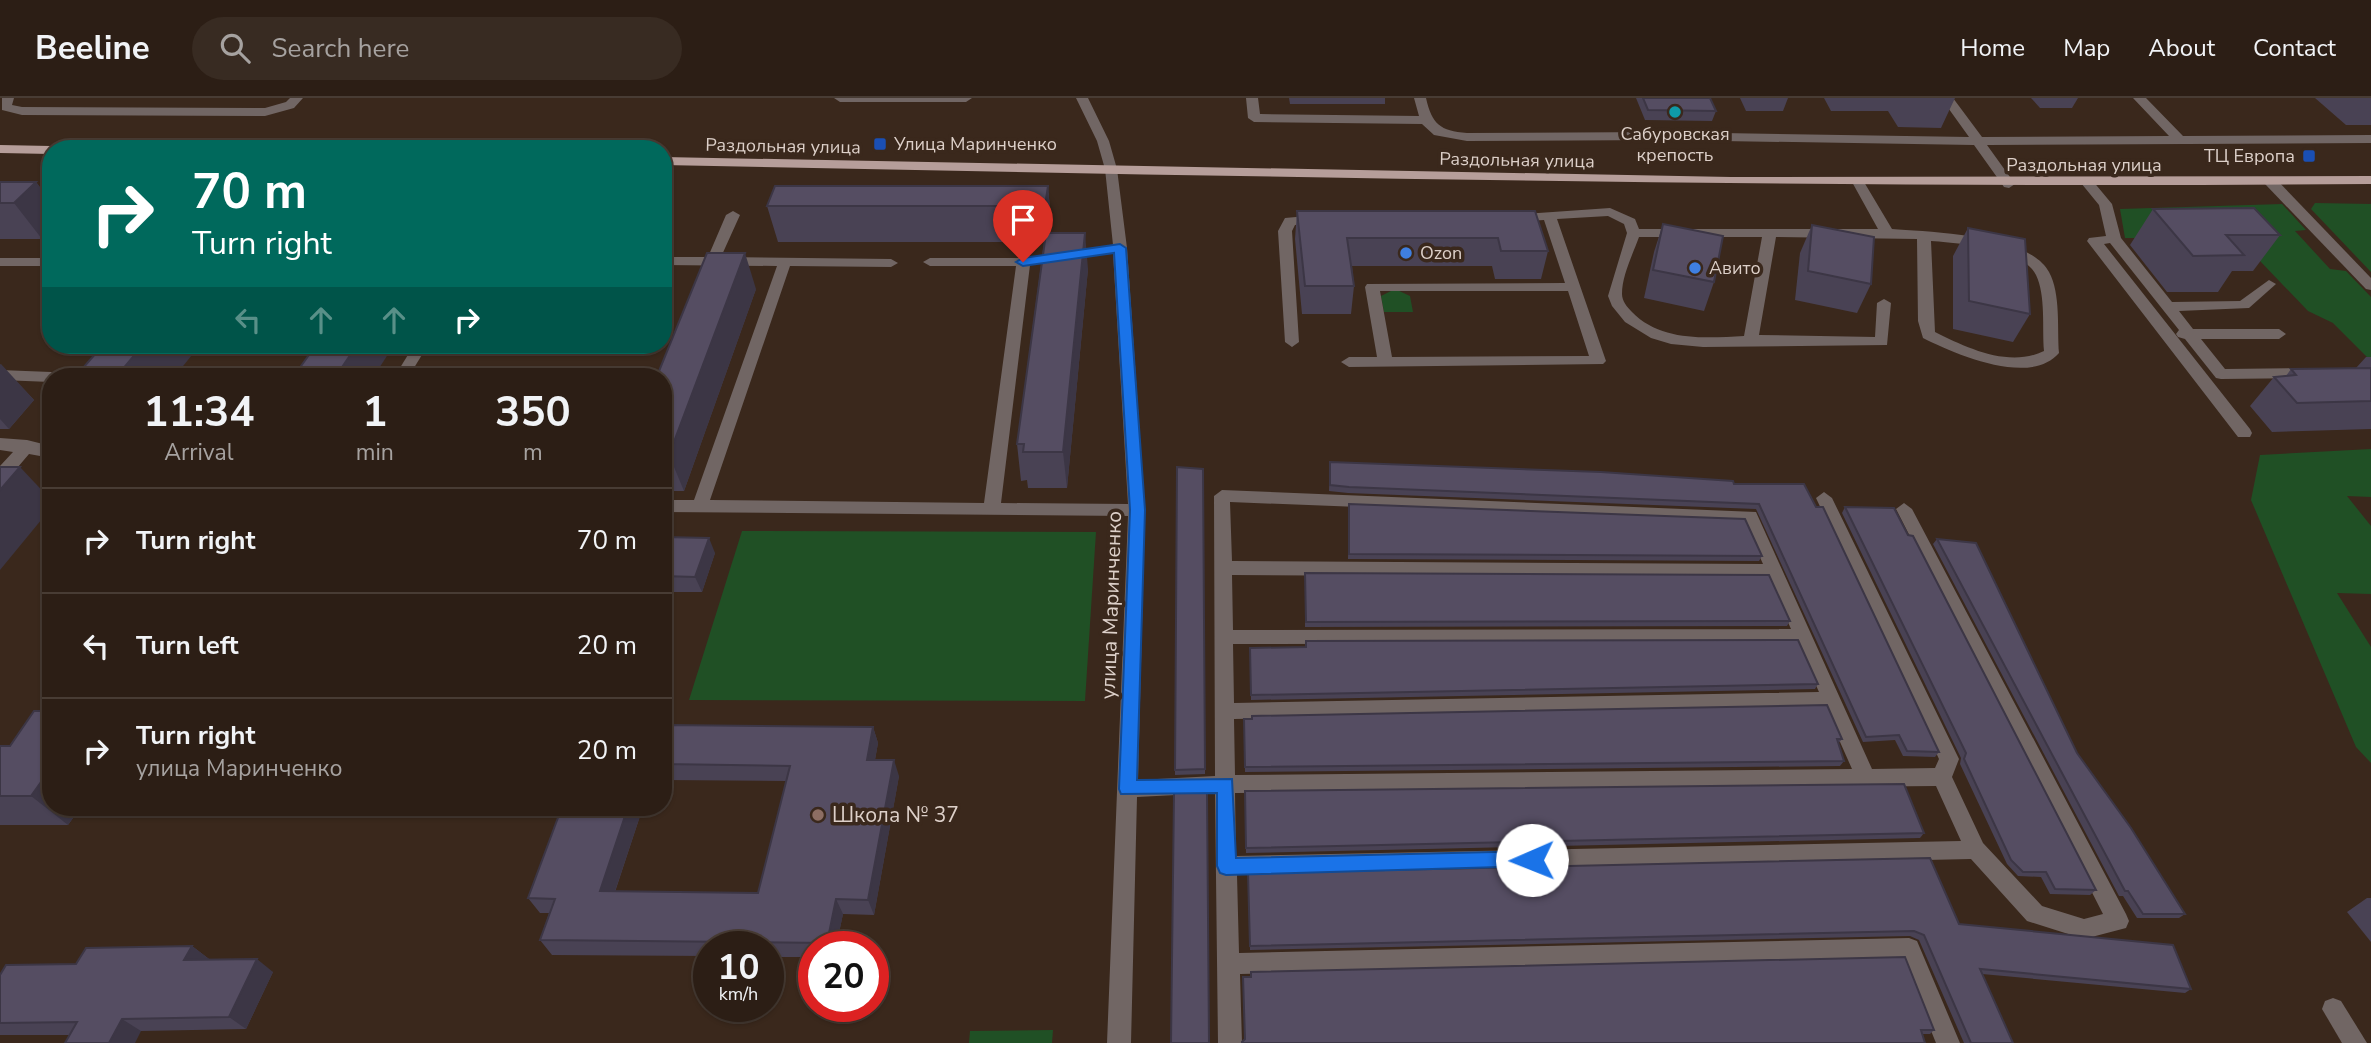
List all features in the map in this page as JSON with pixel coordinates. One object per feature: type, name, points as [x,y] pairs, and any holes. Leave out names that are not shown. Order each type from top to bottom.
[{"type":"main road","points":[[0,149],[42,150]]},
{"type":"main road","name":"Раздольная улица","points":[[672,161],[2009,184],[2371,180]]},
{"type":"street","points":[[8,98],[6,107],[22,111],[251,112],[278,110],[297,98]]},
{"type":"street","points":[[840,98],[966,98]]},
{"type":"street","name":"улица Маринченко","points":[[1082,98],[1103,141],[1111,169],[1120,248],[1137,510],[1119,1043]]},
{"type":"street","points":[[1252,98],[1255,118],[1424,120]]},
{"type":"street","points":[[1420,98],[1424,120],[1436,132],[1467,137],[1663,136],[1979,141],[2371,139]]},
{"type":"street","points":[[1947,98],[2009,184]]},
{"type":"street","points":[[2139,98],[2179,139]]},
{"type":"street","points":[[1657,121],[1663,136]]},
{"type":"street","points":[[2270,181],[2371,286]]},
{"type":"street","points":[[1858,182],[1887,233]]},
{"type":"street","points":[[2087,183],[2105,204],[2114,239],[2221,374]]},
{"type":"street","points":[[1505,218],[1610,212],[1630,222],[1634,233],[1615,295],[1620,309],[1642,330],[1657,337],[1709,342],[1882,342],[1884,303]]},
{"type":"street","points":[[713,261],[733,215]]},
{"type":"street","points":[[1349,362],[1598,361],[1549,215]]},
{"type":"street","points":[[1292,342],[1285,231],[1290,221],[1332,219]]},
{"type":"street","points":[[1634,233],[1887,233],[1924,236],[1954,239],[2019,253],[2035,263],[2043,274],[2052,353],[2040,362],[2018,365],[1950,346],[1928,335],[1925,321],[1924,236]]},
{"type":"street","points":[[1751,340],[1770,233]]},
{"type":"street","points":[[2114,239],[2094,241],[2244,433]]},
{"type":"street","points":[[930,262],[1023,262],[1120,248]]},
{"type":"street","points":[[672,261],[891,263]]},
{"type":"street","points":[[0,262],[42,262]]},
{"type":"street","points":[[700,506],[785,262]]},
{"type":"street","points":[[992,509],[1023,262]]},
{"type":"street","points":[[2167,307],[2244,305],[2269,284]]},
{"type":"street","points":[[1385,362],[1372,287],[1574,288]]},
{"type":"street","points":[[2165,334],[2279,334]]},
{"type":"street","points":[[2221,374],[2328,372]]},
{"type":"street","points":[[2210,390],[2221,374]]},
{"type":"street","points":[[0,375],[42,377]]},
{"type":"street","points":[[0,444],[42,450]]},
{"type":"street","points":[[0,477],[27,446]]},
{"type":"street","points":[[1230,1043],[1222,496],[1750,516],[1866,778]]},
{"type":"street","points":[[1824,498],[1949,759],[1942,777],[1976,850],[2035,914],[2084,929],[2118,921],[1904,509]]},
{"type":"street","points":[[672,506],[1137,510]]},
{"type":"street","points":[[1223,568],[1774,571]]},
{"type":"street","points":[[1224,638],[1803,636]]},
{"type":"street","points":[[1225,711],[1832,700]]},
{"type":"street","points":[[1128,789],[1226,784],[1942,777]]},
{"type":"street","points":[[1226,866],[1976,850]]},
{"type":"street","points":[[1228,964],[1909,948],[1948,1043]]},
{"type":"street","points":[[2333,1009],[2355,1043]]},
{"type":"green space","points":[[2315,203],[2371,204],[2371,272],[2311,209]]},
{"type":"green space","points":[[2282,204],[2306,230],[2295,231],[2330,269],[2346,271],[2371,297],[2371,361],[2333,323],[2308,311],[2238,238],[2125,238],[2120,209]]},
{"type":"green space","points":[[1395,289],[1410,296],[1413,312],[1384,312],[1381,296]]},
{"type":"green space","points":[[2371,449],[2371,497],[2347,496],[2371,526],[2371,594],[2337,593],[2371,647],[2371,763],[2356,747],[2251,500],[2260,455]]},
{"type":"green space","points":[[742,531],[1096,532],[1085,701],[689,700]]},
{"type":"green space","points":[[1053,1030],[1052,1043],[969,1043],[970,1031]]},
{"type":"building","points":[[1643,98],[1710,98],[1716,111],[1648,110]]},
{"type":"building","points":[[0,182],[36,182],[14,203],[0,203]]},
{"type":"building","points":[[775,186],[1048,186],[1045,206],[767,206]]},
{"type":"building","points":[[2254,208],[2280,235],[2226,235],[2244,255],[2193,256],[2153,209]]},
{"type":"building","points":[[1297,211],[1535,211],[1548,251],[1501,251],[1498,238],[1347,238],[1354,286],[1305,286]]},
{"type":"building","points":[[1663,224],[1723,236],[1714,282],[1653,270]]},
{"type":"building","points":[[1812,225],[1874,237],[1871,284],[1808,271]]},
{"type":"building","points":[[1968,228],[2025,239],[2030,314],[1969,301]]},
{"type":"building","points":[[1046,233],[1085,233],[1063,452],[1023,452],[1024,444],[1017,444]]},
{"type":"building","points":[[707,253],[745,253],[672,447],[672,368],[660,368],[666,354],[672,354],[672,339]]},
{"type":"building","points":[[95,354],[135,354],[124,368],[83,368]]},
{"type":"building","points":[[310,354],[351,354],[341,368],[300,368]]},
{"type":"building","points":[[2371,368],[2371,401],[2297,403],[2274,377],[2296,375],[2291,369]]},
{"type":"building","points":[[1330,462],[1601,472],[1733,481],[1734,484],[1804,484],[1816,507],[1823,507],[1939,752],[1907,751],[1899,735],[1866,737],[1759,504],[1349,487],[1330,485]]},
{"type":"building","points":[[0,467],[20,467],[0,490]]},
{"type":"building","points":[[1177,467],[1203,469],[1205,769],[1175,770]]},
{"type":"building","points":[[1349,504],[1745,519],[1762,556],[1349,554]]},
{"type":"building","points":[[1845,507],[1894,508],[1908,535],[1913,536],[2096,890],[2055,889],[2046,872],[2023,872],[2011,860],[1964,759],[1966,753]]},
{"type":"building","points":[[672,537],[709,538],[695,577],[672,576]]},
{"type":"building","points":[[1937,539],[1976,543],[2077,753],[2131,828],[2185,914],[2143,914],[2128,891],[2125,891]]},
{"type":"building","points":[[1305,573],[1769,575],[1790,621],[1306,622]]},
{"type":"building","points":[[1798,640],[1818,684],[1251,695],[1250,648],[1306,647],[1306,641]]},
{"type":"building","points":[[1827,705],[1842,739],[1837,739],[1844,761],[1245,767],[1244,719],[1252,719],[1252,716]]},
{"type":"building","points":[[34,711],[42,711],[42,782],[31,796],[0,796],[0,746],[10,746]]},
{"type":"building","points":[[672,725],[873,727],[867,760],[894,760],[868,900],[836,899],[829,931],[798,931],[798,943],[784,943],[784,931],[693,931],[693,942],[540,940],[555,899],[528,898],[559,816],[625,816],[600,891],[758,893],[790,766],[672,764]]},
{"type":"building","points":[[1904,784],[1924,833],[1246,848],[1245,791]]},
{"type":"building","points":[[1207,792],[1209,1043],[1171,1043],[1174,793]]},
{"type":"building","points":[[1930,858],[1959,924],[2173,945],[2191,989],[1980,969],[2013,1043],[1971,1043],[1924,935],[1914,931],[1250,946],[1248,873]]},
{"type":"building","points":[[192,946],[184,960],[257,959],[229,1017],[122,1019],[109,1043],[65,1043],[77,1022],[0,1023],[0,975],[6,965],[76,964],[86,948]]},
{"type":"building","points":[[1905,957],[1934,1030],[1921,1030],[1925,1043],[1242,1043],[1245,1039],[1243,977],[1251,977],[1251,972]]},
{"type":"place","name":"Сабуровская крепость","points":[[1675,112]]},
{"type":"place","name":"Улица Маринченко","points":[[880,144]]},
{"type":"place","name":"ТЦ Европа","points":[[2309,156]]},
{"type":"place","name":"Ozon","points":[[1406,253]]},
{"type":"place","name":"Авито","points":[[1695,268]]},
{"type":"place","name":"Школа № 37","points":[[818,815]]},
{"type":"route","points":[[1023,262],[1120,248],[1137,510],[1128,789],[1226,784],[1226,866],[1532,860]]}]
